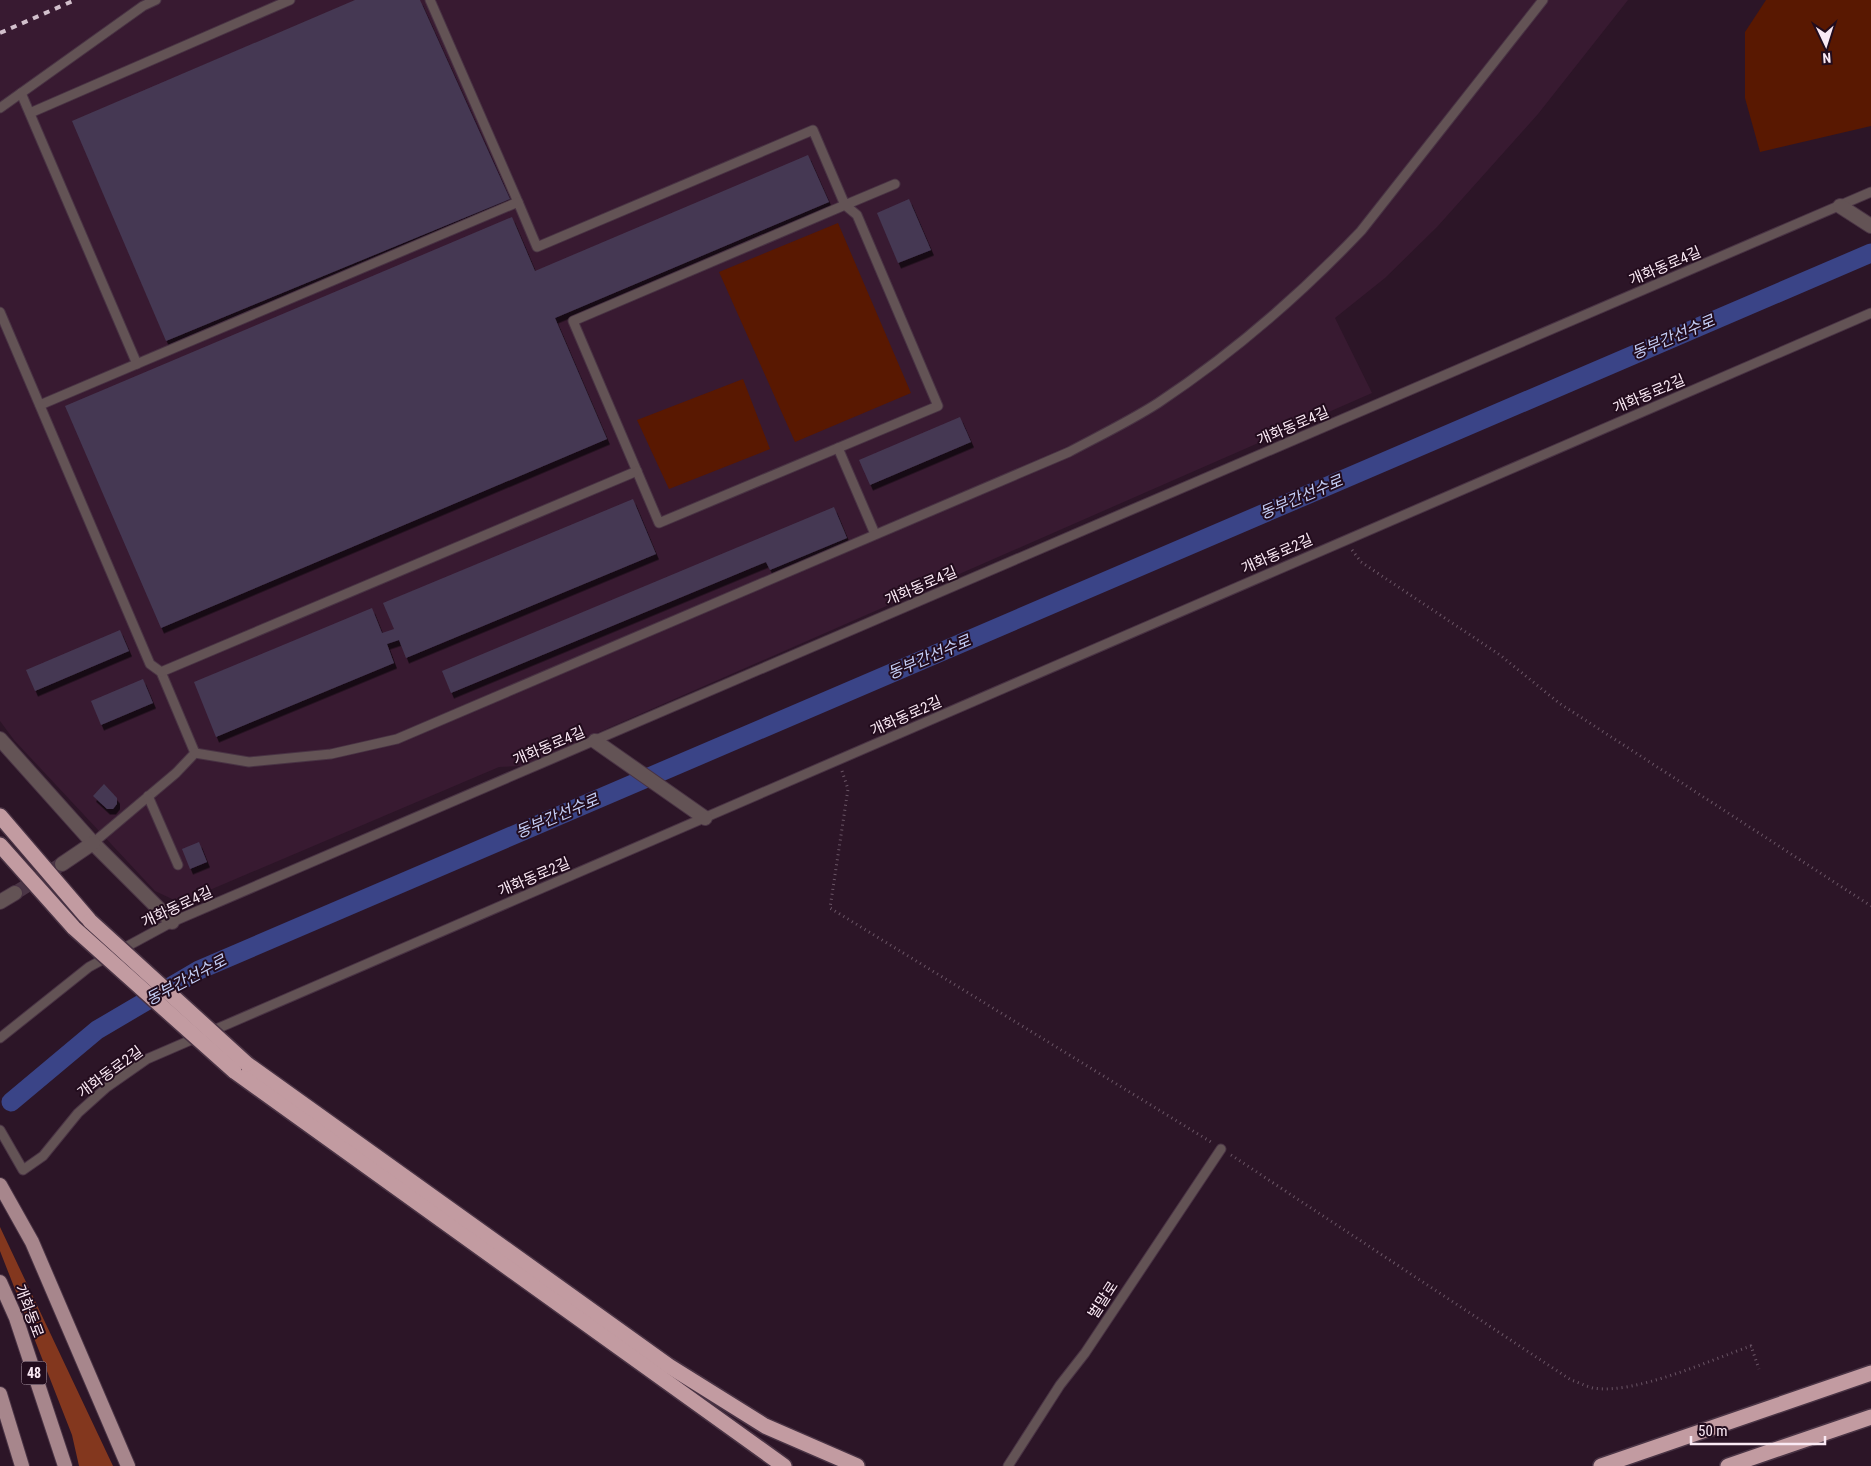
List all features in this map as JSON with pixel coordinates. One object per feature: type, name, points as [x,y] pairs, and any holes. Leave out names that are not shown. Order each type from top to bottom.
[{"type":"highway","points":[[0,816],[90,921],[240,1068],[669,1366],[765,1426],[857,1466]]},
{"type":"highway","points":[[0,845],[74,928],[240,1068],[784,1466]]},
{"type":"highway","points":[[1601,1466],[1871,1373]]},
{"type":"highway","points":[[1728,1466],[1871,1416]]},
{"type":"main road","points":[[0,1185],[32,1242],[128,1466]]},
{"type":"main road","name":"개화동로","points":[[0,1282],[16,1318],[64,1466]]},
{"type":"main road","points":[[0,1394],[22,1466]]},
{"type":"street","points":[[1840,206],[1871,226]]},
{"type":"street","points":[[0,739],[93,843],[172,922]]},
{"type":"street","points":[[595,741],[705,818]]},
{"type":"street","points":[[62,864],[93,843]]},
{"type":"street","points":[[0,902],[15,893]]},
{"type":"lane","points":[[0,108],[129,16],[156,0]]},
{"type":"lane","points":[[30,113],[290,0]]},
{"type":"lane","points":[[430,0],[537,247],[813,130],[845,206],[857,215],[938,406],[659,524],[573,320],[845,206],[895,184]]},
{"type":"lane","points":[[195,753],[249,762],[331,754],[397,740],[1069,452],[1126,422],[1159,402],[1271,318],[1329,265],[1361,231],[1543,0]]},
{"type":"lane","points":[[22,92],[137,364]]},
{"type":"lane","name":"개화동로4길","points":[[0,1038],[90,967],[172,922],[1871,192]]},
{"type":"lane","points":[[40,405],[518,202]]},
{"type":"lane","points":[[0,312],[150,664],[161,672],[195,753]]},
{"type":"lane","name":"개화동로2길","points":[[0,1130],[23,1170],[43,1156],[78,1113],[147,1059],[1344,539],[1871,313]]},
{"type":"lane","points":[[838,448],[875,534]]},
{"type":"lane","points":[[161,672],[637,471]]},
{"type":"lane","points":[[93,843],[195,753]]},
{"type":"lane","points":[[148,796],[178,866]]},
{"type":"lane","name":"벌말로","points":[[1008,1466],[1056,1391],[1085,1353],[1221,1149]]},
{"type":"path","points":[[1344,539],[1361,562],[1500,655],[1559,703],[1871,906]]},
{"type":"path","points":[[838,760],[848,789],[830,908],[1221,1149],[1571,1380],[1592,1388],[1617,1387],[1647,1382],[1751,1346],[1759,1369]]},
{"type":"shaded area","points":[[0,0],[1628,0],[1538,114],[1437,227],[1385,278],[1335,318],[1372,393],[522,766],[499,767],[184,901],[172,899],[155,891],[14,740],[0,721]]},
{"type":"shaded area","points":[[1766,0],[1871,0],[1871,126],[1760,152],[1745,98],[1745,32]]},
{"type":"shaded area","points":[[838,223],[911,393],[795,442],[719,272]]},
{"type":"shaded area","points":[[743,379],[770,449],[669,489],[637,420]]},
{"type":"shaded area","points":[[0,1227],[113,1466],[79,1466],[72,1435],[0,1251]]},
{"type":"building","points":[[355,0],[420,0],[510,199],[166,341],[72,121]]},
{"type":"building","points":[[808,155],[829,202],[555,318],[607,439],[161,628],[65,406],[512,217],[535,271]]},
{"type":"building","points":[[909,199],[931,250],[898,263],[877,213]]},
{"type":"building","points":[[960,417],[971,442],[870,485],[859,460]]},
{"type":"building","points":[[633,499],[656,554],[406,658],[399,640],[387,644],[394,663],[216,737],[194,682],[372,608],[382,633],[394,629],[383,603]]},
{"type":"building","points":[[834,507],[847,538],[770,570],[766,562],[451,693],[442,671]]},
{"type":"building","points":[[120,630],[129,651],[35,691],[26,670]]},
{"type":"building","points":[[143,679],[153,703],[101,725],[91,701]]},
{"type":"building","points":[[104,784],[117,798],[117,804],[113,809],[107,809],[93,796]]},
{"type":"building","points":[[199,842],[207,862],[190,869],[182,849]]},
{"type":"waterway","name":"동부간선수로","points":[[11,1102],[97,1030],[199,970],[1871,253]]},
{"type":"tunnel","points":[[15,893],[62,864]]},
{"type":"railway","points":[[0,33],[75,0]]}]
